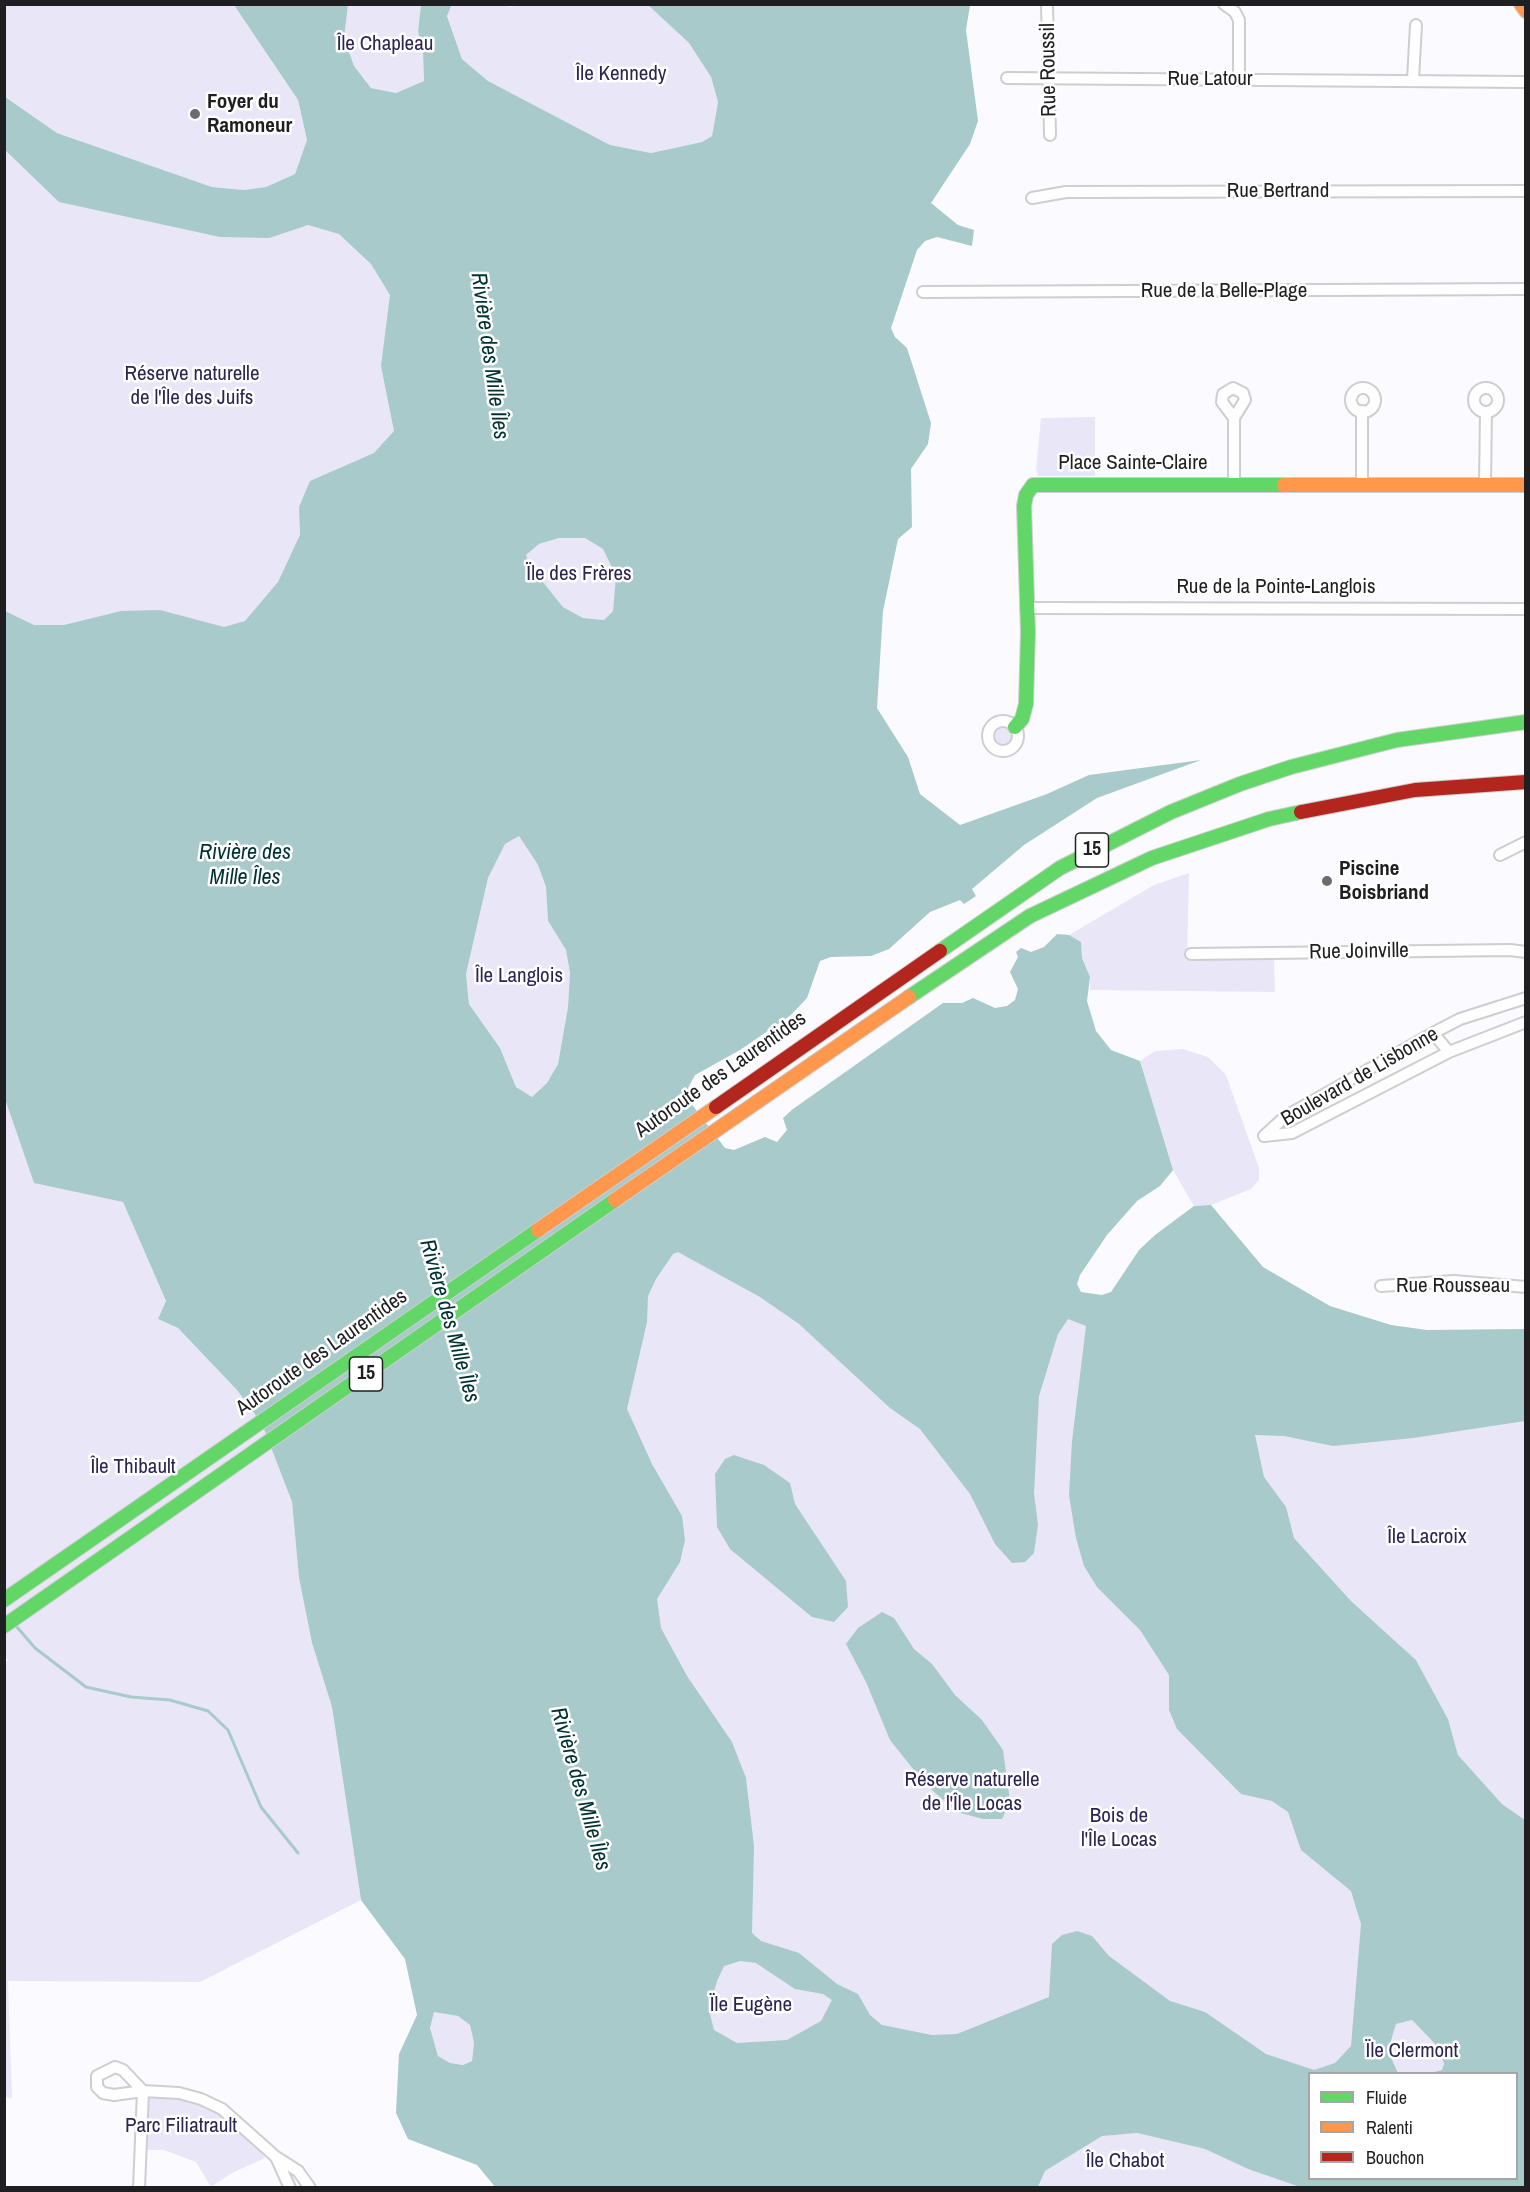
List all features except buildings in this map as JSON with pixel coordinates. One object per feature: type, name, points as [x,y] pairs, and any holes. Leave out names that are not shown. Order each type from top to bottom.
[{"type":"main road","points":[[1521,4],[1526,11]]},
{"type":"main road","name":"Place Sainte-Claire","points":[[1026,608],[1025,500],[1028,490],[1033,485],[1526,485]]},
{"type":"main road","points":[[1015,727],[1022,719],[1026,704],[1026,608]]},
{"type":"main road","name":"Autoroute des Laurentides","points":[[4,1600],[1038,882],[1130,831],[1240,784],[1341,752],[1427,734],[1526,722]]},
{"type":"main road","name":"Autoroute des Laurentides","points":[[4,1626],[727,1122],[1013,926],[1133,867],[1217,835],[1323,806],[1425,789],[1526,782]]},
{"type":"street","name":"Rue Roussil","points":[[1047,4],[1050,135]]},
{"type":"street","points":[[1224,4],[1238,16],[1239,78]]},
{"type":"street","points":[[1413,80],[1416,25]]},
{"type":"street","name":"Rue Latour","points":[[1007,78],[1526,81]]},
{"type":"street","name":"Rue Bertrand","points":[[1032,198],[1066,192],[1526,191]]},
{"type":"street","name":"Rue de la Belle-Plage","points":[[923,292],[1526,289]]},
{"type":"street","points":[[1362,411],[1362,485]]},
{"type":"street","points":[[1485,484],[1486,412]]},
{"type":"street","name":"Place Sainte-Claire","points":[[1234,418],[1234,484]]},
{"type":"street","name":"Rue de la Pointe-Langlois","points":[[1026,608],[1526,609]]},
{"type":"street","points":[[1500,855],[1526,842]]},
{"type":"street","name":"Rue Joinville","points":[[1191,954],[1510,950],[1526,952]]},
{"type":"street","name":"Boulevard de Lisbonne","points":[[1526,998],[1460,1019],[1433,1033],[1286,1116],[1264,1136],[1292,1132],[1449,1052],[1526,1023]]},
{"type":"street","points":[[1433,1033],[1449,1052]]},
{"type":"street","name":"Rue Rousseau","points":[[1381,1286],[1454,1281],[1526,1287]]},
{"type":"street","points":[[139,2187],[143,2091],[179,2093],[201,2099],[222,2109],[276,2157],[298,2171],[310,2187]]},
{"type":"street","points":[[276,2157],[290,2187]]},
{"type":"green space","name":"Île Kennedy","points":[[499,4],[511,7],[521,4],[648,5],[689,43],[711,77],[718,102],[712,136],[702,142],[651,153],[610,145],[488,81],[462,59],[447,15],[451,5]]},
{"type":"green space","points":[[4,5],[234,5],[298,100],[307,140],[295,174],[266,187],[244,190],[212,187],[57,133],[5,96]]},
{"type":"green space","name":"Île Chapleau","points":[[348,5],[421,5],[418,31],[423,53],[424,81],[396,93],[371,88],[354,66],[344,38]]},
{"type":"green space","name":"Réserve naturelle de l'Île des Juifs","points":[[4,116],[118,179],[311,199],[415,285],[416,456],[276,642],[5,642]]},
{"type":"green space","points":[[1095,417],[1095,476],[1038,476],[1036,469],[1041,418]]},
{"type":"green space","name":"Ïle des Frères","points":[[559,538],[585,538],[603,549],[616,576],[613,611],[604,620],[583,618],[563,607],[530,566],[526,555],[539,544]]},
{"type":"green space","points":[[1003,727],[1009,730],[1012,736],[1009,742],[1003,745],[997,742],[994,736],[997,730]]},
{"type":"green space","name":"Île Langlois","points":[[519,836],[538,865],[546,887],[548,921],[566,950],[570,973],[568,1007],[558,1064],[547,1083],[532,1097],[516,1087],[500,1048],[469,1004],[466,974],[488,878],[505,844]]},
{"type":"green space","points":[[1189,873],[1187,960],[1274,958],[1275,992],[1090,990],[1090,977],[1082,958],[1081,942],[1069,935],[1154,885]]},
{"type":"green space","points":[[1183,1049],[1208,1057],[1226,1075],[1259,1168],[1259,1180],[1251,1189],[1211,1205],[1194,1206],[1173,1170],[1140,1061],[1155,1051]]},
{"type":"green space","name":"Île Thibault","points":[[4,1096],[34,1182],[123,1202],[166,1301],[158,1319],[178,1328],[237,1390],[262,1424],[292,1502],[299,1578],[312,1643],[332,1707],[361,1900],[200,1982],[8,1981],[12,2098],[4,2097],[4,1663],[8,1660],[4,1656]]},
{"type":"green space","name":"Réserve naturelle de l'Île Locas","points":[[577,1239],[1051,1287],[1126,1321],[1398,1891],[1375,2072],[785,2077],[685,2034],[655,1686]]},
{"type":"green space","name":"Île Lacroix","points":[[1208,1354],[1525,1404],[1525,1820],[1502,1804],[1458,1755],[1448,1719],[1416,1660],[1351,1601],[1294,1538],[1254,1486]]},
{"type":"green space","points":[[434,2011],[458,2016],[470,2025],[474,2043],[472,2061],[463,2065],[450,2063],[438,2056],[430,2028]]},
{"type":"green space","name":"Ïle Clermont","points":[[1412,2020],[1438,2047],[1444,2064],[1442,2070],[1398,2072],[1388,2052],[1396,2024]]},
{"type":"green space","name":"Parc Filiatrault","points":[[145,2093],[189,2098],[245,2129],[265,2158],[232,2173],[211,2187],[196,2162],[164,2150],[147,2150]]},
{"type":"green space","name":"Île Chabot","points":[[1137,2133],[1205,2149],[1248,2169],[1300,2187],[1038,2188],[1045,2171],[1102,2135]]},
{"type":"water","name":"Rivière des Mille Îles","points":[[234,5],[348,5],[344,38],[354,66],[371,88],[396,93],[424,81],[423,53],[418,31],[421,5],[457,5],[451,6],[447,16],[462,59],[488,81],[610,145],[651,153],[702,142],[712,136],[718,102],[711,77],[689,43],[648,5],[970,5],[966,30],[978,121],[970,144],[931,203],[958,225],[974,230],[972,246],[937,237],[925,241],[917,250],[891,328],[895,337],[907,348],[931,423],[928,444],[911,469],[912,527],[898,539],[883,611],[877,708],[908,757],[920,794],[960,825],[1047,794],[1089,775],[1201,760],[1097,798],[1024,845],[972,889],[976,896],[964,904],[960,900],[930,912],[889,949],[871,956],[831,957],[820,961],[807,998],[791,1015],[740,1050],[695,1075],[688,1088],[690,1102],[725,1148],[734,1150],[765,1137],[777,1142],[787,1130],[783,1118],[793,1109],[943,1003],[962,1003],[973,998],[995,1008],[1007,1006],[1015,1000],[1018,989],[1010,972],[1018,957],[1016,952],[1021,948],[1031,952],[1044,947],[1057,934],[1069,935],[1081,942],[1082,958],[1090,977],[1087,1001],[1096,1031],[1111,1050],[1140,1061],[1173,1170],[1160,1186],[1137,1201],[1107,1235],[1080,1275],[1077,1284],[1081,1292],[1102,1295],[1111,1292],[1139,1250],[1155,1235],[1194,1206],[1211,1205],[1263,1267],[1330,1306],[1391,1325],[1427,1330],[1525,1329],[1525,1421],[1413,1438],[1333,1446],[1284,1436],[1255,1435],[1264,1477],[1286,1507],[1294,1538],[1351,1601],[1416,1660],[1448,1719],[1458,1755],[1502,1804],[1525,1820],[1525,2187],[1300,2187],[1248,2169],[1205,2149],[1137,2133],[1102,2136],[1045,2171],[1038,2187],[496,2188],[477,2165],[408,2139],[396,2113],[399,2054],[417,2015],[405,1959],[361,1900],[332,1707],[312,1643],[299,1578],[292,1502],[262,1424],[237,1390],[178,1328],[158,1319],[166,1301],[123,1202],[34,1183],[4,1096],[5,611],[34,625],[64,625],[121,611],[160,610],[224,627],[245,621],[278,582],[300,535],[299,507],[310,481],[374,453],[394,431],[381,366],[390,295],[371,264],[339,234],[308,225],[269,238],[220,237],[59,202],[5,150],[4,96],[57,133],[212,187],[244,190],[266,187],[295,174],[307,140],[298,100]],"holes":[[[559,538],[585,538],[603,549],[616,576],[613,611],[604,620],[583,618],[563,607],[530,566],[526,555],[539,544]],[[519,836],[538,865],[546,887],[548,921],[566,950],[570,973],[568,1007],[558,1064],[547,1083],[532,1097],[516,1087],[500,1048],[469,1004],[466,974],[488,878],[505,844]],[[678,1252],[760,1297],[799,1324],[890,1408],[920,1429],[970,1494],[995,1544],[1012,1563],[1025,1562],[1034,1553],[1038,1525],[1034,1493],[1039,1396],[1058,1334],[1068,1319],[1086,1326],[1072,1441],[1069,1495],[1076,1538],[1084,1566],[1097,1587],[1140,1630],[1169,1675],[1169,1710],[1177,1729],[1241,1794],[1272,1801],[1288,1812],[1301,1850],[1351,1891],[1361,1924],[1351,2046],[1335,2063],[1314,2070],[1266,2054],[1205,2012],[1170,2001],[1109,1956],[1092,1936],[1077,1931],[1062,1935],[1052,1944],[1049,1997],[957,2034],[932,2035],[882,2025],[870,2015],[858,1994],[837,1984],[799,1953],[761,1941],[752,1933],[754,1846],[746,1778],[732,1742],[687,1676],[661,1628],[657,1599],[680,1562],[685,1540],[682,1516],[652,1464],[627,1409],[647,1322],[648,1296],[656,1279],[673,1254]],[[740,1961],[756,1963],[795,1989],[823,1994],[832,2000],[821,2021],[787,2040],[737,2043],[714,2030],[709,2010],[717,1981],[724,1966]],[[434,2012],[458,2016],[470,2025],[474,2043],[472,2061],[463,2065],[450,2063],[438,2056],[430,2028]]]},
{"type":"water","points":[[734,1455],[764,1465],[790,1483],[795,1504],[846,1581],[848,1607],[834,1622],[812,1617],[730,1549],[717,1527],[715,1474],[725,1459]]},
{"type":"water","points":[[882,1612],[894,1618],[914,1649],[932,1664],[955,1695],[982,1720],[1003,1750],[1010,1801],[1002,1819],[983,1819],[957,1812],[925,1784],[890,1740],[866,1682],[846,1644],[858,1628]]},
{"type":"waterway","points":[[17,1627],[35,1648],[86,1687],[131,1697],[170,1700],[208,1711],[228,1730],[261,1807],[298,1853]]},
{"type":"traffic: fast","points":[[1015,727],[1022,719],[1026,704],[1028,632],[1024,506],[1026,495],[1033,485],[1284,485]]},
{"type":"traffic: fast","points":[[940,951],[1060,868],[1171,812],[1240,784],[1291,767],[1397,740],[1526,722]]},
{"type":"traffic: fast","points":[[909,997],[1030,916],[1152,858],[1269,819],[1301,812]]},
{"type":"traffic: fast","points":[[4,1626],[615,1200]]},
{"type":"traffic: fast","points":[[4,1600],[538,1230]]},
{"type":"traffic: slow","points":[[1521,4],[1526,11]]},
{"type":"traffic: slow","points":[[1284,485],[1526,485]]},
{"type":"traffic: slow","points":[[615,1200],[909,997]]},
{"type":"traffic: slow","points":[[538,1230],[716,1107]]},
{"type":"traffic: jam","points":[[1301,812],[1415,790],[1526,782]]},
{"type":"traffic: jam","points":[[716,1107],[940,951]]},
{"type":"place","name":"Foyer du Ramoneur","points":[[195,114]]},
{"type":"place","name":"Piscine Boisbriand","points":[[1327,881]]},
{"type":"park label","name":"Bois de l'Île Locas","points":[[1119,1828]]},
{"type":"park label","name":"Ïle Eugène","points":[[751,2005]]}]
